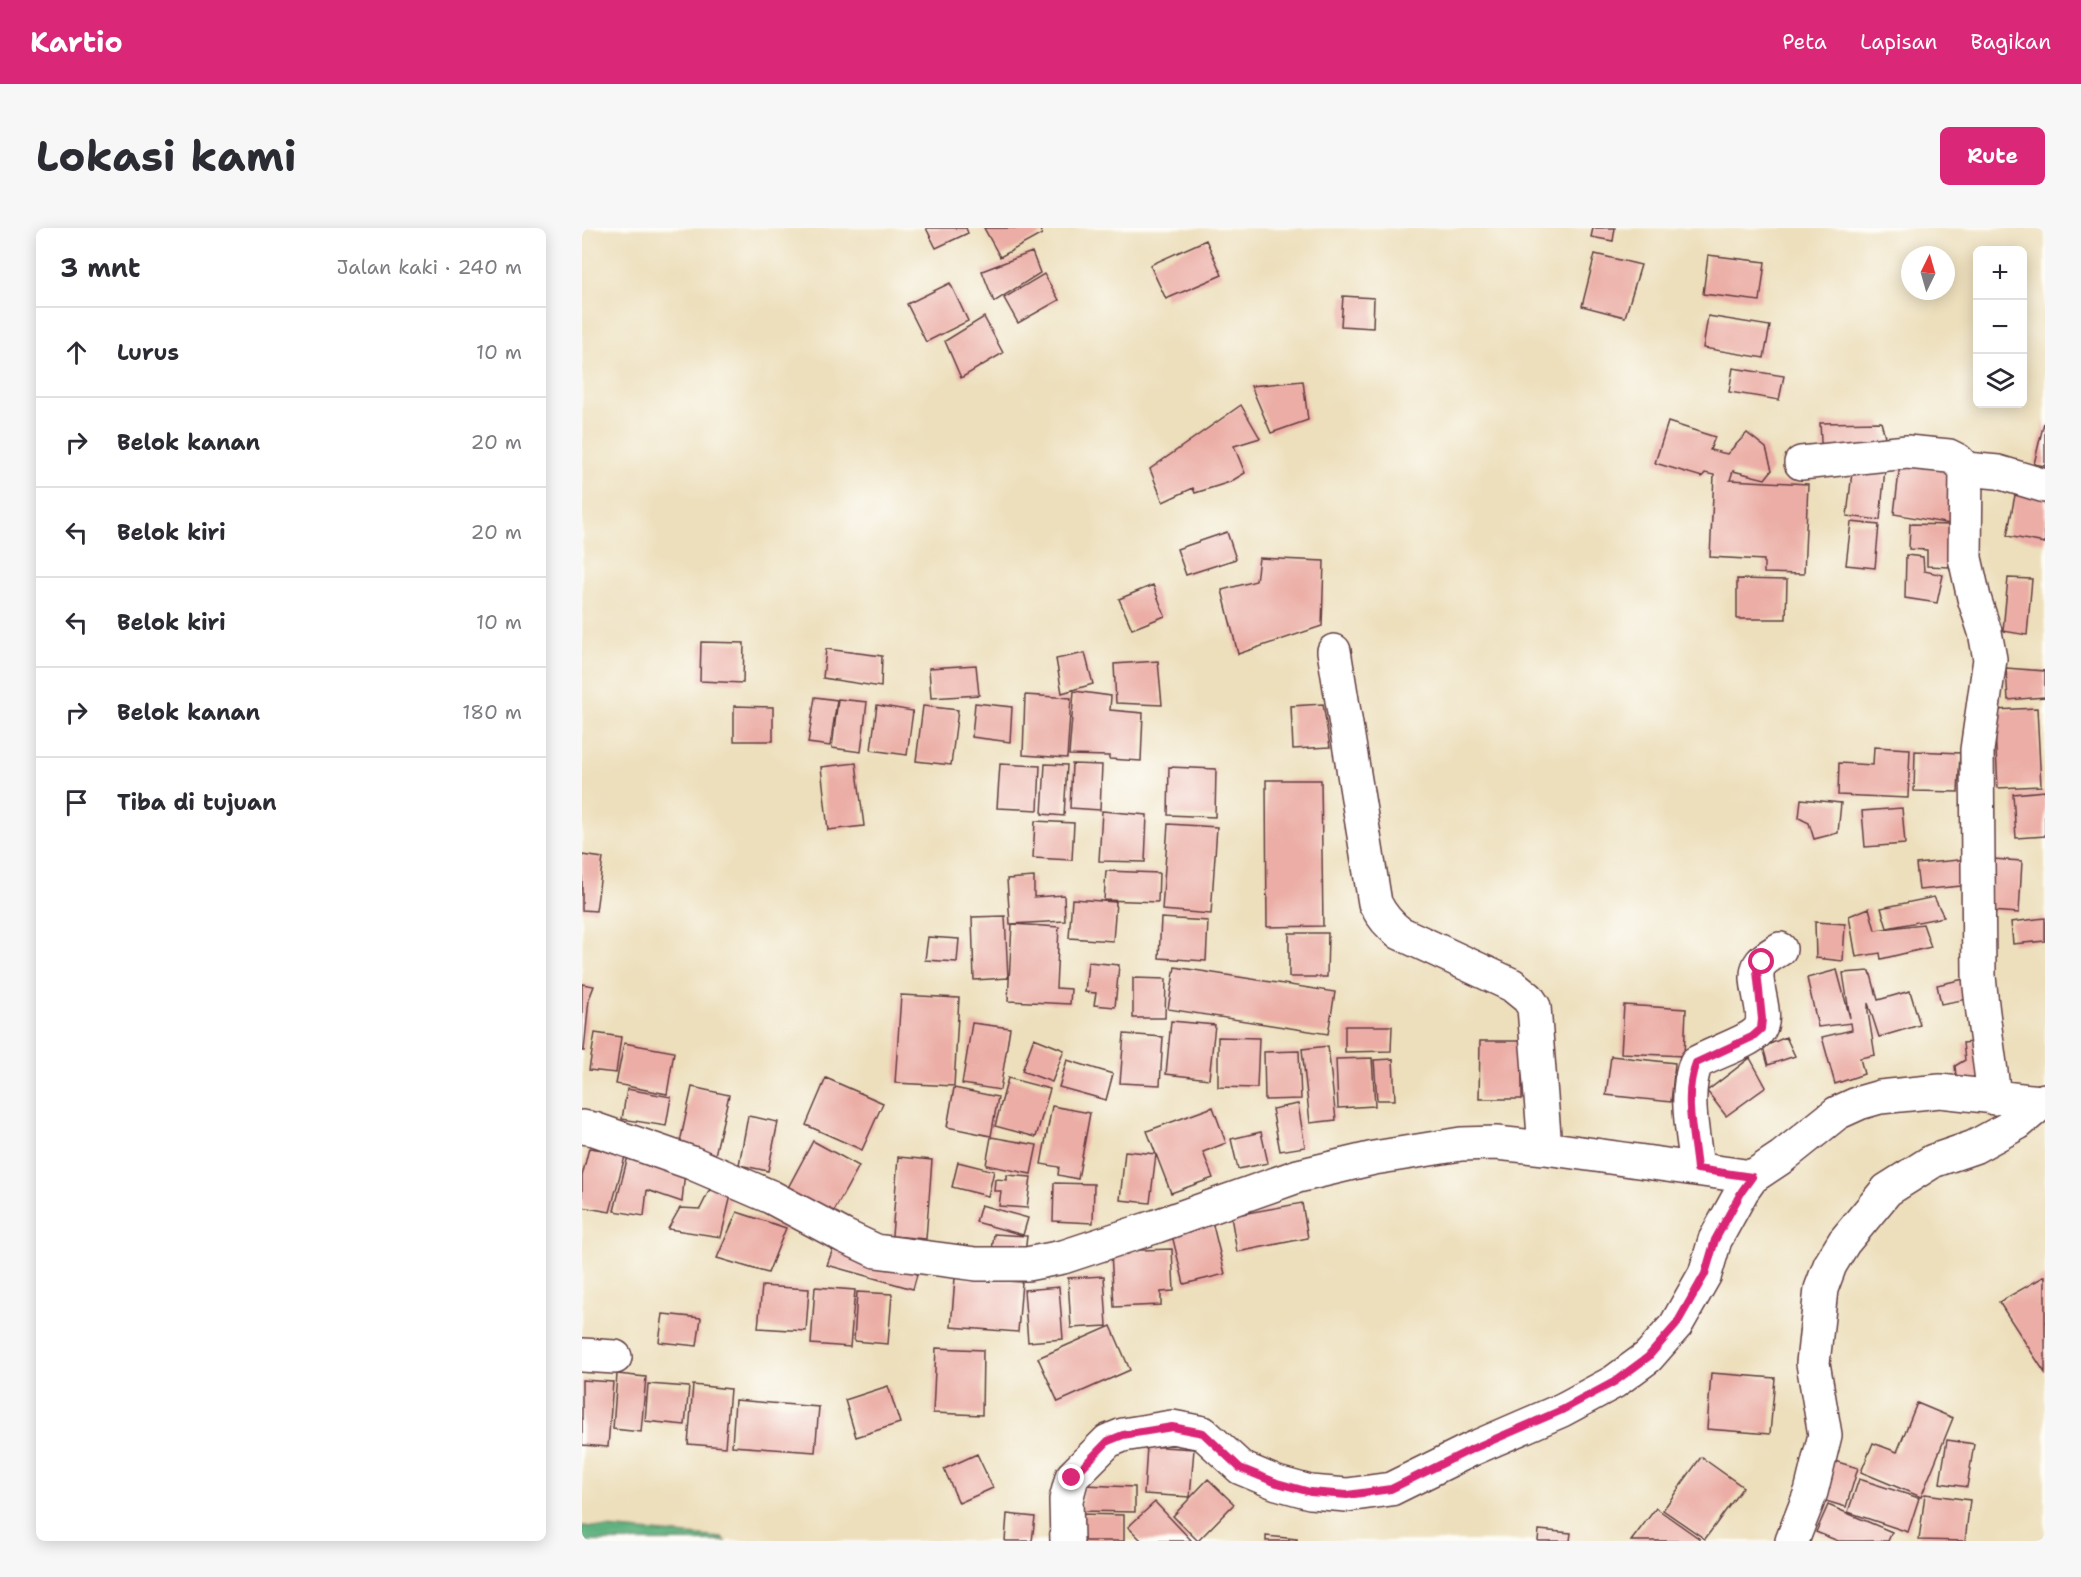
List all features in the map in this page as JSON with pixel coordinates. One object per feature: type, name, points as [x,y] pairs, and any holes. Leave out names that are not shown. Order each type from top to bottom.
[{"type":"street","points":[[1801,463],[1907,452],[1949,456],[1957,460],[1966,470],[1965,558],[1990,659],[1977,750],[1978,975],[1994,1098]]},
{"type":"street","points":[[1966,470],[1998,472],[2045,486]]},
{"type":"street","points":[[1334,651],[1375,903],[1380,913],[1400,933],[1512,985],[1528,998],[1534,1007],[1545,1148]]},
{"type":"street","points":[[1697,1169],[1690,1103],[1690,1077],[1696,1063],[1752,1037],[1761,1029],[1757,971],[1762,962],[1780,949]]},
{"type":"street","points":[[1067,1541],[1066,1500],[1072,1478],[1108,1441],[1123,1435],[1172,1427],[1203,1433],[1240,1468],[1277,1483],[1310,1492],[1347,1495],[1391,1489],[1472,1449],[1562,1410],[1614,1382],[1648,1357],[1676,1325],[1705,1274],[1715,1240],[1752,1177],[1782,1157],[1837,1113],[1880,1097],[1940,1091],[2043,1101]]},
{"type":"street","points":[[1792,1541],[1811,1492],[1825,1435],[1813,1363],[1821,1289],[1830,1265],[1844,1242],[1887,1190],[1933,1161],[1974,1147],[2018,1123],[2043,1101]]},
{"type":"street","points":[[582,1126],[692,1162],[771,1197],[876,1251],[976,1264],[1027,1264],[1063,1257],[1298,1176],[1374,1158],[1461,1144],[1496,1143],[1545,1148],[1752,1177]]},
{"type":"street","points":[[582,1355],[615,1357]]},
{"type":"green space","points":[[582,1526],[722,1538],[726,1541],[582,1541]]},
{"type":"building","points":[[926,228],[966,228],[968,233],[936,248]]},
{"type":"building","points":[[984,228],[1039,228],[1042,234],[1000,257]]},
{"type":"building","points":[[1593,228],[1615,228],[1613,241],[1591,237]]},
{"type":"building","points":[[1206,240],[1222,275],[1166,299],[1150,265]]},
{"type":"building","points":[[1032,252],[1040,273],[994,302],[982,271]]},
{"type":"building","points":[[1595,254],[1641,265],[1625,317],[1582,306]]},
{"type":"building","points":[[1708,255],[1765,262],[1760,301],[1703,294]]},
{"type":"building","points":[[1044,274],[1059,300],[1018,323],[1004,298]]},
{"type":"building","points":[[950,283],[968,321],[926,342],[907,304]]},
{"type":"building","points":[[1343,296],[1374,298],[1373,328],[1341,326]]},
{"type":"building","points":[[1708,316],[1770,326],[1764,358],[1703,348]]},
{"type":"building","points":[[984,317],[1003,353],[961,378],[945,341]]},
{"type":"building","points":[[1733,368],[1784,376],[1779,400],[1729,392]]},
{"type":"building","points":[[1303,381],[1308,420],[1271,433],[1251,386]]},
{"type":"building","points":[[1241,405],[1260,438],[1234,446],[1245,473],[1230,482],[1195,493],[1193,488],[1163,502],[1150,469]]},
{"type":"building","points":[[1668,422],[1715,437],[1710,450],[1727,454],[1747,433],[1766,448],[1772,470],[1765,479],[1733,471],[1730,480],[1808,484],[1804,574],[1764,573],[1764,560],[1710,557],[1714,475],[1705,473],[1702,477],[1655,463]]},
{"type":"building","points":[[1881,422],[1890,455],[1822,460],[1820,423]]},
{"type":"building","points":[[2045,422],[2045,466],[2034,464]]},
{"type":"building","points":[[1900,464],[1960,471],[1950,524],[1894,514]]},
{"type":"building","points":[[1885,469],[1880,520],[1847,516],[1852,472]]},
{"type":"building","points":[[2017,485],[2045,490],[2045,543],[2007,536]]},
{"type":"building","points":[[1851,522],[1879,525],[1875,568],[1846,565]]},
{"type":"building","points":[[1910,524],[1950,525],[1949,567],[1927,566],[1927,550],[1909,549]]},
{"type":"building","points":[[1227,532],[1236,559],[1186,575],[1177,549]]},
{"type":"building","points":[[1906,555],[1923,557],[1924,571],[1943,575],[1937,603],[1905,598]]},
{"type":"building","points":[[1259,558],[1324,561],[1322,626],[1238,654],[1222,590],[1256,581]]},
{"type":"building","points":[[2008,578],[2032,579],[2027,635],[2003,631]]},
{"type":"building","points":[[1737,579],[1787,580],[1786,619],[1737,619]]},
{"type":"building","points":[[1153,585],[1165,616],[1132,629],[1119,599]]},
{"type":"building","points":[[701,642],[744,643],[743,683],[700,681]]},
{"type":"building","points":[[826,649],[882,656],[881,687],[823,678]]},
{"type":"building","points":[[1085,653],[1093,684],[1062,693],[1056,659]]},
{"type":"building","points":[[1158,661],[1162,705],[1116,703],[1114,664]]},
{"type":"building","points":[[976,665],[979,695],[931,698],[929,668]]},
{"type":"building","points":[[2006,668],[2045,671],[2045,697],[2008,700]]},
{"type":"building","points":[[1074,691],[1111,696],[1110,710],[1143,713],[1141,761],[1109,759],[1109,756],[1069,755]]},
{"type":"building","points":[[1025,695],[1071,698],[1067,758],[1023,755]]},
{"type":"building","points":[[815,697],[837,700],[830,746],[808,743]]},
{"type":"building","points":[[838,699],[867,702],[861,752],[832,748]]},
{"type":"building","points":[[975,703],[1012,707],[1010,742],[972,737]]},
{"type":"building","points":[[1323,704],[1330,747],[1293,749],[1291,706]]},
{"type":"building","points":[[877,705],[913,711],[907,755],[871,750]]},
{"type":"building","points":[[734,706],[773,707],[773,741],[734,741]]},
{"type":"building","points":[[923,706],[958,710],[951,765],[916,761]]},
{"type":"building","points":[[2037,708],[2041,786],[1998,788],[1994,710]]},
{"type":"building","points":[[1874,747],[1910,749],[1908,798],[1838,795],[1839,763],[1873,765]]},
{"type":"building","points":[[1915,751],[1960,753],[1958,792],[1914,791]]},
{"type":"building","points":[[856,763],[864,826],[828,830],[821,767]]},
{"type":"building","points":[[1000,764],[1040,766],[1038,810],[997,808]]},
{"type":"building","points":[[1045,764],[1067,765],[1064,816],[1042,814]]},
{"type":"building","points":[[1072,764],[1102,765],[1100,810],[1070,808]]},
{"type":"building","points":[[1169,767],[1216,769],[1215,817],[1168,815]]},
{"type":"building","points":[[1266,780],[1321,780],[1323,926],[1267,927]]},
{"type":"building","points":[[2045,791],[2045,836],[2016,838],[2013,794]]},
{"type":"building","points":[[1801,799],[1841,803],[1838,833],[1814,839],[1809,823],[1799,818]]},
{"type":"building","points":[[1902,808],[1905,844],[1865,847],[1862,811]]},
{"type":"building","points":[[1102,811],[1147,815],[1145,862],[1099,861]]},
{"type":"building","points":[[1035,821],[1074,823],[1072,860],[1033,858]]},
{"type":"building","points":[[1168,824],[1217,827],[1211,914],[1162,910]]},
{"type":"building","points":[[582,855],[603,858],[596,911],[582,910]]},
{"type":"building","points":[[1969,859],[1972,885],[1919,890],[1916,864]]},
{"type":"building","points":[[1992,859],[2022,861],[2019,913],[1989,911]]},
{"type":"building","points":[[1106,871],[1159,873],[1158,902],[1104,900]]},
{"type":"building","points":[[1034,877],[1034,897],[1064,895],[1065,921],[1010,924],[1007,879]]},
{"type":"building","points":[[1934,897],[1944,917],[1887,928],[1881,908]]},
{"type":"building","points":[[1072,899],[1116,902],[1113,941],[1069,938]]},
{"type":"building","points":[[1869,908],[1875,930],[1923,924],[1931,947],[1881,959],[1880,953],[1856,957],[1849,916]]},
{"type":"building","points":[[1005,916],[1008,978],[974,980],[972,917]]},
{"type":"building","points":[[1161,918],[1208,921],[1206,961],[1159,958]]},
{"type":"building","points":[[2045,918],[2045,941],[2013,944],[2011,922]]},
{"type":"building","points":[[1815,922],[1845,924],[1843,961],[1816,958]]},
{"type":"building","points":[[1012,924],[1059,927],[1056,988],[1071,989],[1070,1004],[1008,1001]]},
{"type":"building","points":[[1289,933],[1328,933],[1327,977],[1289,977]]},
{"type":"building","points":[[928,937],[959,939],[957,962],[925,960]]},
{"type":"building","points":[[1088,962],[1119,965],[1115,1007],[1094,1005],[1096,993],[1085,992]]},
{"type":"building","points":[[1175,967],[1335,992],[1328,1034],[1168,1009]]},
{"type":"building","points":[[1837,970],[1850,1018],[1843,973],[1870,971],[1878,1000],[1910,991],[1920,1025],[1879,1037],[1868,1003],[1875,1055],[1860,1058],[1864,1074],[1835,1084],[1822,1037],[1852,1030],[1851,1023],[1818,1027],[1807,978]]},
{"type":"building","points":[[1133,978],[1166,979],[1165,1018],[1133,1018]]},
{"type":"building","points":[[1964,979],[1968,999],[1941,1004],[1937,985]]},
{"type":"building","points":[[582,984],[594,986],[589,999],[584,1051],[582,1051]]},
{"type":"building","points":[[901,995],[959,998],[954,1086],[895,1083]]},
{"type":"building","points":[[1624,1005],[1686,1009],[1684,1056],[1621,1053]]},
{"type":"building","points":[[1171,1021],[1215,1025],[1209,1079],[1166,1074]]},
{"type":"building","points":[[972,1023],[1010,1028],[1000,1090],[962,1084]]},
{"type":"building","points":[[1345,1026],[1392,1026],[1391,1051],[1345,1052]]},
{"type":"building","points":[[595,1033],[621,1037],[616,1073],[589,1070]]},
{"type":"building","points":[[1124,1034],[1163,1037],[1160,1085],[1120,1083]]},
{"type":"building","points":[[1218,1037],[1259,1038],[1257,1088],[1218,1087]]},
{"type":"building","points":[[1786,1037],[1795,1056],[1768,1065],[1763,1047]]},
{"type":"building","points":[[1034,1038],[1064,1050],[1052,1082],[1022,1071]]},
{"type":"building","points":[[1480,1041],[1522,1041],[1522,1099],[1479,1099]]},
{"type":"building","points":[[1983,1041],[1987,1083],[1957,1086],[1955,1066],[1965,1060],[1963,1043]]},
{"type":"building","points":[[624,1043],[674,1052],[667,1094],[616,1084]]},
{"type":"building","points":[[1328,1046],[1336,1120],[1310,1123],[1302,1049]]},
{"type":"building","points":[[1299,1051],[1301,1099],[1265,1100],[1264,1052]]},
{"type":"building","points":[[1611,1056],[1675,1063],[1671,1102],[1606,1095]]},
{"type":"building","points":[[1372,1058],[1375,1106],[1338,1108],[1336,1059]]},
{"type":"building","points":[[1750,1058],[1766,1087],[1726,1116],[1707,1091]]},
{"type":"building","points":[[1393,1059],[1395,1100],[1377,1100],[1374,1060]]},
{"type":"building","points":[[1067,1060],[1113,1074],[1106,1100],[1059,1087]]},
{"type":"building","points":[[826,1078],[883,1103],[862,1150],[806,1125]]},
{"type":"building","points":[[1008,1078],[1050,1089],[1036,1137],[995,1126]]},
{"type":"building","points":[[692,1087],[729,1095],[715,1155],[679,1147]]},
{"type":"building","points":[[954,1088],[998,1097],[991,1136],[947,1127]]},
{"type":"building","points":[[627,1089],[671,1097],[666,1126],[622,1119]]},
{"type":"building","points":[[1298,1104],[1305,1147],[1280,1151],[1272,1109]]},
{"type":"building","points":[[1052,1106],[1090,1113],[1078,1179],[1058,1175],[1059,1167],[1041,1164]]},
{"type":"building","points":[[1213,1107],[1226,1143],[1203,1152],[1213,1178],[1171,1193],[1147,1131]]},
{"type":"building","points":[[748,1116],[778,1122],[768,1171],[739,1165]]},
{"type":"building","points":[[1261,1132],[1268,1163],[1238,1169],[1231,1139]]},
{"type":"building","points":[[991,1137],[1037,1145],[1031,1174],[986,1165]]},
{"type":"building","points":[[813,1141],[859,1166],[828,1222],[783,1197]]},
{"type":"building","points":[[589,1148],[626,1153],[610,1212],[582,1207],[582,1176]]},
{"type":"building","points":[[1125,1151],[1156,1154],[1150,1203],[1120,1200]]},
{"type":"building","points":[[628,1156],[685,1170],[682,1202],[647,1190],[644,1216],[614,1211]]},
{"type":"building","points":[[898,1157],[932,1160],[926,1239],[892,1236]]},
{"type":"building","points":[[958,1162],[994,1171],[988,1196],[952,1187]]},
{"type":"building","points":[[1007,1175],[1031,1177],[1027,1208],[999,1206],[1001,1191],[994,1191],[995,1179],[1007,1180]]},
{"type":"building","points":[[1054,1183],[1094,1184],[1093,1223],[1053,1221]]},
{"type":"building","points":[[712,1185],[732,1191],[721,1237],[668,1229],[680,1208],[700,1209]]},
{"type":"building","points":[[1302,1203],[1308,1238],[1237,1252],[1231,1216]]},
{"type":"building","points":[[981,1205],[1028,1218],[1023,1235],[976,1222]]},
{"type":"building","points":[[737,1212],[786,1228],[768,1273],[717,1258]]},
{"type":"building","points":[[1211,1217],[1225,1274],[1184,1284],[1170,1227]]},
{"type":"building","points":[[994,1234],[1027,1236],[1025,1253],[992,1251]]},
{"type":"building","points":[[837,1238],[920,1264],[913,1289],[827,1265]]},
{"type":"building","points":[[1172,1249],[1174,1291],[1161,1292],[1161,1305],[1114,1307],[1111,1251]]},
{"type":"building","points":[[1104,1276],[1107,1326],[1071,1328],[1068,1278]]},
{"type":"building","points":[[2045,1276],[2045,1373],[1999,1302]]},
{"type":"building","points":[[955,1278],[1022,1282],[1018,1332],[951,1327]]},
{"type":"building","points":[[762,1286],[809,1289],[806,1331],[758,1328]]},
{"type":"building","points":[[815,1287],[855,1290],[850,1347],[811,1344]]},
{"type":"building","points":[[1059,1287],[1063,1339],[1028,1342],[1024,1290]]},
{"type":"building","points":[[857,1292],[892,1294],[888,1344],[854,1341]]},
{"type":"building","points":[[663,1314],[701,1318],[697,1346],[659,1342]]},
{"type":"building","points":[[1111,1326],[1130,1370],[1058,1402],[1038,1358]]},
{"type":"building","points":[[936,1348],[983,1350],[982,1415],[933,1413]]},
{"type":"building","points":[[1711,1373],[1775,1378],[1770,1434],[1707,1429]]},
{"type":"building","points":[[617,1374],[646,1377],[641,1432],[613,1429]]},
{"type":"building","points":[[582,1380],[613,1382],[608,1447],[582,1445]]},
{"type":"building","points":[[648,1384],[689,1387],[685,1425],[645,1421]]},
{"type":"building","points":[[693,1385],[730,1389],[725,1447],[688,1444]]},
{"type":"building","points":[[888,1386],[900,1423],[856,1437],[845,1400]]},
{"type":"building","points":[[735,1400],[819,1407],[815,1452],[732,1446]]},
{"type":"building","points":[[1917,1403],[1953,1418],[1921,1497],[1861,1472],[1873,1443],[1897,1452]]},
{"type":"building","points":[[1947,1440],[1974,1444],[1967,1487],[1940,1483]]},
{"type":"building","points":[[1147,1446],[1194,1449],[1190,1497],[1144,1494]]},
{"type":"building","points":[[977,1454],[993,1488],[959,1503],[944,1469]]},
{"type":"building","points":[[1701,1457],[1743,1487],[1705,1539],[1663,1510]]},
{"type":"building","points":[[1831,1460],[1858,1468],[1846,1507],[1819,1499]]},
{"type":"building","points":[[1208,1479],[1234,1504],[1198,1541],[1173,1516]]},
{"type":"building","points":[[1859,1479],[1919,1498],[1908,1532],[1848,1512]]},
{"type":"building","points":[[1083,1485],[1135,1487],[1135,1512],[1081,1511]]},
{"type":"building","points":[[1925,1494],[1970,1500],[1965,1541],[1919,1540]]},
{"type":"building","points":[[1155,1502],[1191,1540],[1142,1541],[1128,1527]]},
{"type":"building","points":[[1828,1505],[1892,1532],[1888,1541],[1838,1541],[1816,1532]]},
{"type":"building","points":[[1656,1508],[1700,1539],[1698,1541],[1631,1541]]},
{"type":"building","points":[[1007,1514],[1035,1517],[1032,1541],[1005,1541]]},
{"type":"building","points":[[1078,1514],[1124,1515],[1124,1541],[1078,1541]]},
{"type":"building","points":[[1539,1530],[1571,1533],[1570,1541],[1538,1541]]},
{"type":"building","points":[[1266,1536],[1297,1539],[1297,1541],[1266,1541]]},
{"type":"route","points":[[1072,1478],[1108,1441],[1123,1435],[1172,1427],[1203,1433],[1240,1468],[1277,1483],[1310,1492],[1347,1495],[1391,1489],[1472,1449],[1562,1410],[1614,1382],[1648,1357],[1676,1325],[1705,1274],[1715,1240],[1752,1177],[1697,1169],[1690,1103],[1690,1077],[1696,1063],[1711,1054],[1752,1037],[1761,1029],[1757,971],[1762,962]]}]
